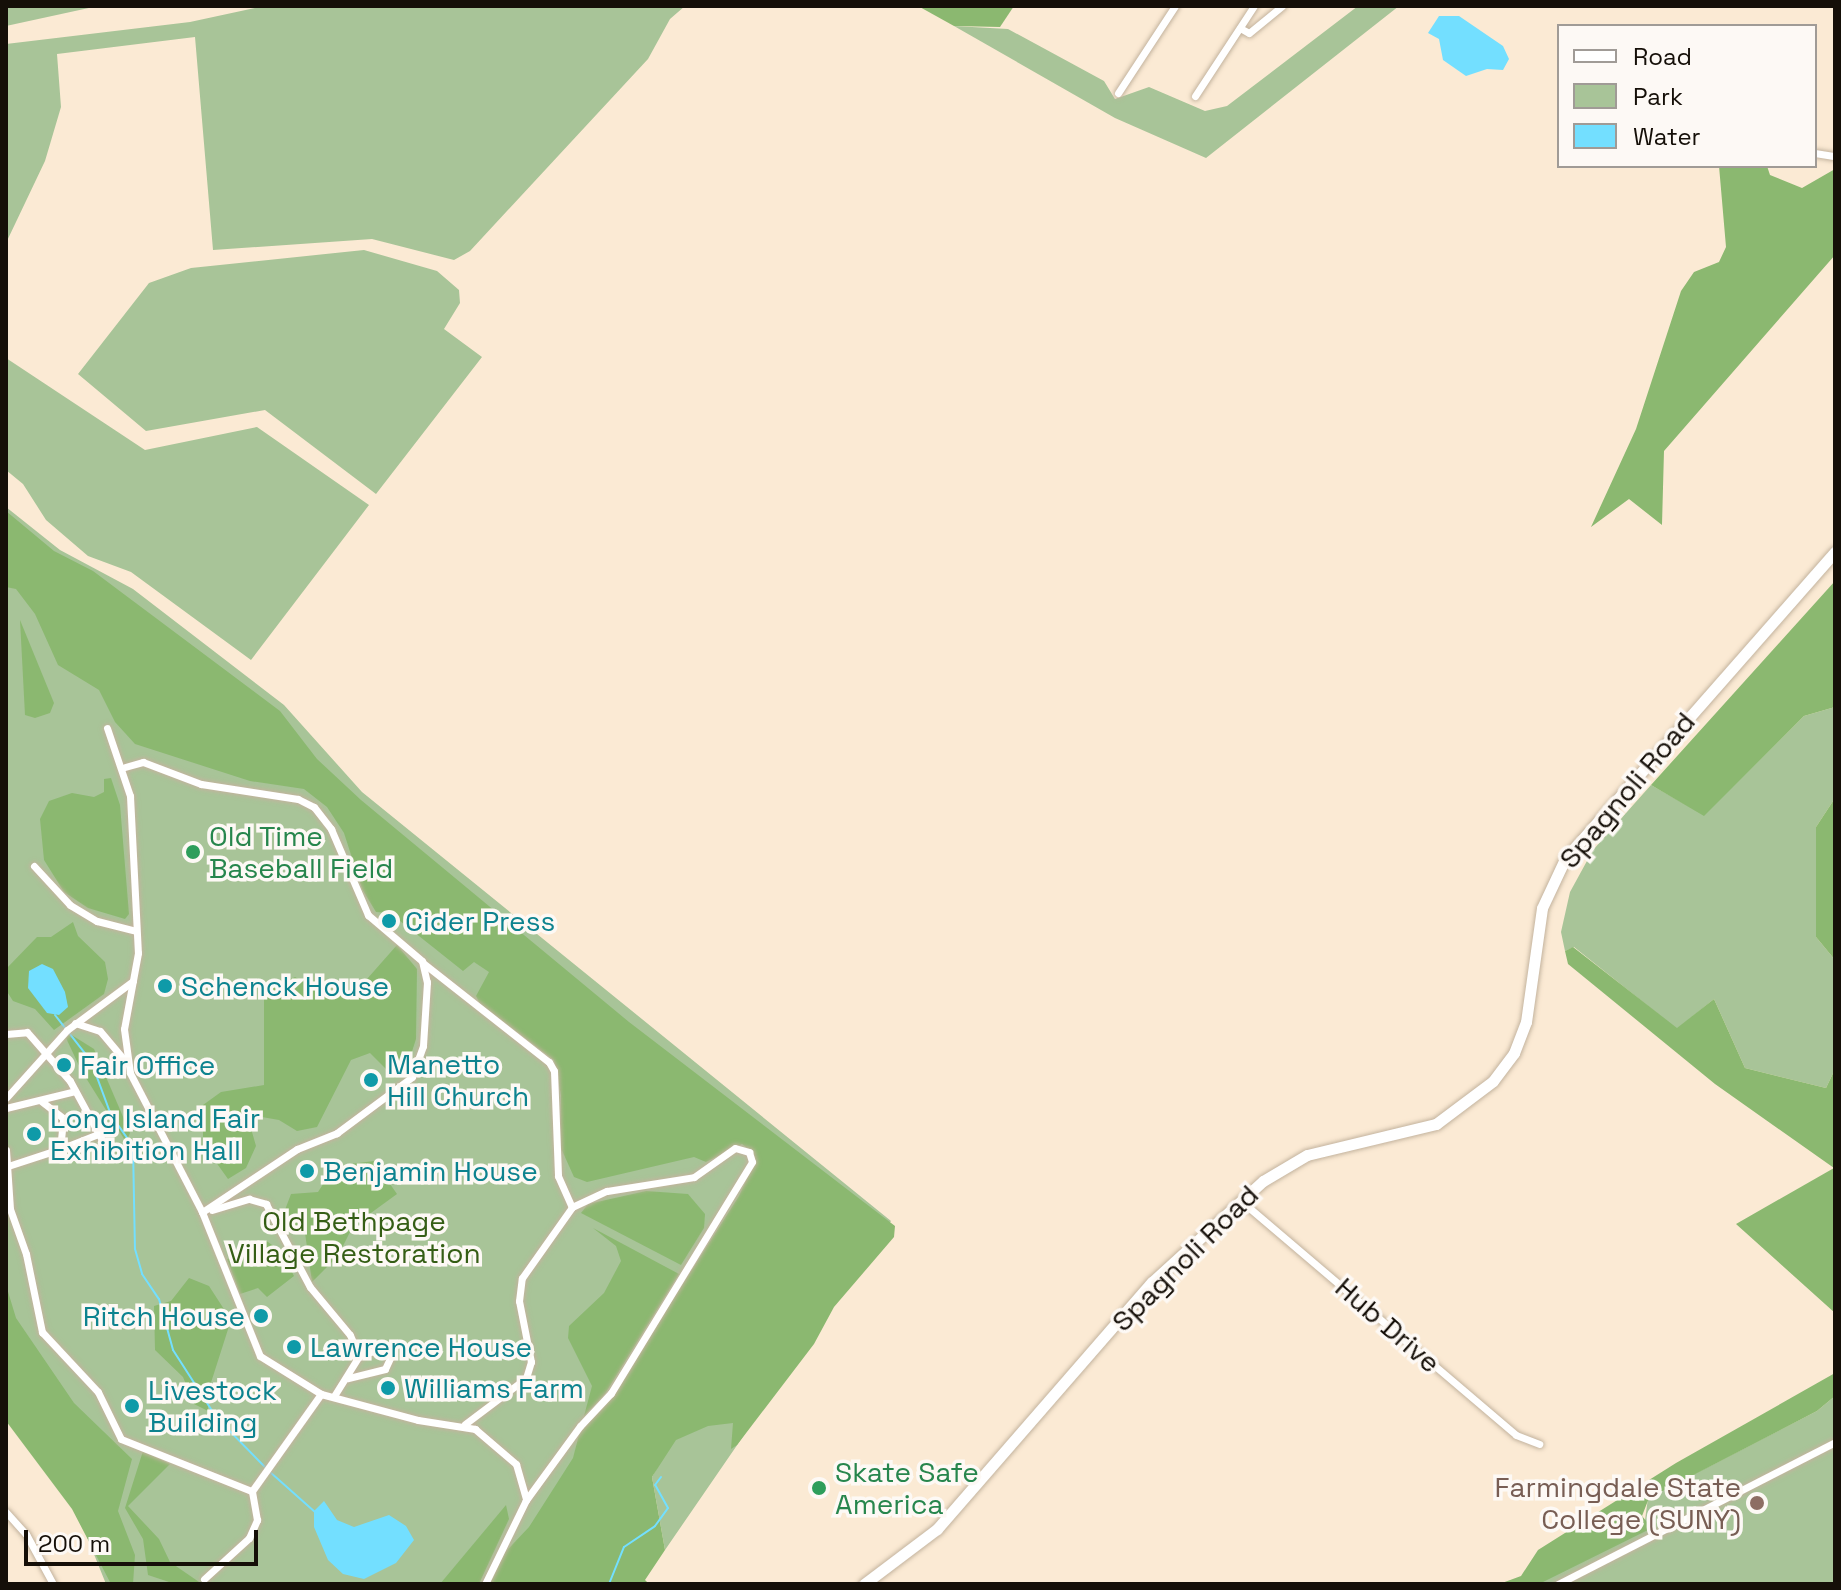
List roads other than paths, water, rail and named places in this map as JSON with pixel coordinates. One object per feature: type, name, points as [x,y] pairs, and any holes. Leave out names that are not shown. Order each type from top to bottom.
[{"type":"main road","name":"Spagnoli Road","points":[[864,1584],[920,1544],[1160,1274],[1240,1200],[1307,1155],[1436,1124],[1493,1081],[1523,1030],[1542,908],[1565,859],[1835,552]]},
{"type":"street","points":[[1118,93],[1175,6]]},
{"type":"street","points":[[1195,96],[1254,6]]},
{"type":"street","points":[[1240,28],[1249,33],[1282,6]]},
{"type":"street","points":[[107,728],[111,747],[125,767],[136,931],[133,981],[124,1029],[127,1064]]},
{"type":"street","points":[[125,767],[143,762],[201,784],[298,799],[314,807],[331,829],[368,915],[554,1071],[558,1176],[572,1207]]},
{"type":"street","points":[[34,866],[70,905],[97,921],[136,931]]},
{"type":"street","points":[[202,1212],[297,1149],[337,1133],[412,1077],[423,1046],[426,993],[422,961]]},
{"type":"street","points":[[6,1098],[64,1033],[133,981]]},
{"type":"street","points":[[426,993],[436,981],[447,981]]},
{"type":"street","points":[[75,1023],[100,1031],[127,1064],[202,1212],[260,1356],[321,1394],[418,1420],[463,1425],[487,1434],[516,1464],[526,1500]]},
{"type":"street","points":[[6,1034],[27,1032],[75,1091],[108,1151]]},
{"type":"street","points":[[6,1108],[75,1091]]},
{"type":"street","points":[[40,1100],[63,1118],[60,1149]]},
{"type":"street","points":[[8,1166],[98,1134]]},
{"type":"street","points":[[463,1425],[488,1410],[526,1378],[531,1362],[519,1301],[522,1278],[572,1207],[607,1191],[694,1177],[735,1148],[752,1156],[611,1393],[580,1426],[526,1500],[485,1584]]},
{"type":"street","points":[[6,1150],[10,1209],[26,1254],[36,1321],[98,1392],[114,1432],[121,1439],[252,1491]]},
{"type":"street","points":[[239,1190],[244,1201]]},
{"type":"street","points":[[202,1212],[258,1199],[266,1204],[310,1287],[350,1335],[359,1356]]},
{"type":"street","name":"Hub Drive","points":[[1240,1200],[1516,1435],[1539,1444]]},
{"type":"street","points":[[334,1396],[359,1356],[382,1348],[392,1360],[385,1369],[348,1378]]},
{"type":"street","points":[[204,1579],[254,1530],[252,1491],[270,1472],[321,1394]]},
{"type":"street","points":[[487,1434],[488,1410]]},
{"type":"street","points":[[1558,1584],[1835,1442]]},
{"type":"street","points":[[6,1512],[26,1534],[53,1584]]},
{"type":"water","points":[[1439,16],[1459,16],[1503,46],[1509,59],[1503,70],[1487,69],[1466,76],[1443,60],[1439,39],[1428,33]]},
{"type":"water","points":[[42,964],[53,969],[65,992],[68,1007],[59,1015],[47,1013],[28,988],[29,971]]},
{"type":"water","points":[[324,1501],[337,1520],[354,1527],[389,1515],[406,1526],[414,1540],[396,1563],[364,1579],[343,1574],[328,1560],[314,1527],[314,1511]]},
{"type":"waterway","points":[[55,1015],[91,1061],[111,1115],[133,1147],[135,1249],[142,1274],[159,1299],[173,1350],[216,1417],[266,1468]]},
{"type":"waterway","points":[[270,1472],[314,1511]]},
{"type":"waterway","points":[[609,1584],[624,1547],[655,1526],[668,1508],[655,1485],[661,1477]]},
{"type":"place","name":"Old Time Baseball Field","points":[[193,852]]},
{"type":"place","name":"Cider Press","points":[[389,921]]},
{"type":"place","name":"Schenck House","points":[[165,986]]},
{"type":"place","name":"Fair Office","points":[[64,1065]]},
{"type":"place","name":"Manetto Hill Church","points":[[371,1080]]},
{"type":"place","name":"Long Island Fair Exhibition Hall","points":[[34,1134]]},
{"type":"place","name":"Benjamin House","points":[[307,1171]]},
{"type":"place","name":"Ritch House","points":[[261,1316]]},
{"type":"place","name":"Lawrence House","points":[[294,1347]]},
{"type":"place","name":"Williams Farm","points":[[388,1388]]},
{"type":"place","name":"Livestock Building","points":[[132,1406]]},
{"type":"place","name":"Skate Safe America","points":[[819,1488]]},
{"type":"place","name":"Farmingdale State College (SUNY)","points":[[1757,1503]]},
{"type":"park label","name":"Old Bethpage Village Restoration","points":[[354,1237]]}]
